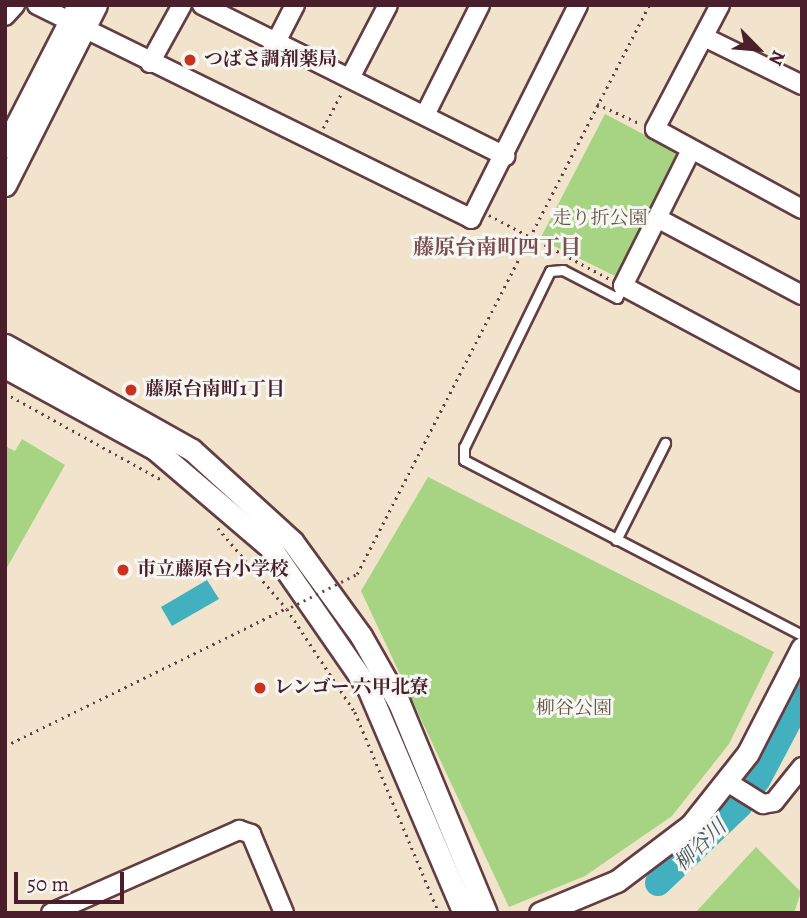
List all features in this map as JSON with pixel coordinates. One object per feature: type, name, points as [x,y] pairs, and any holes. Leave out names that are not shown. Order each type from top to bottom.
[{"type":"street","points":[[5,16],[15,5]]},
{"type":"street","points":[[37,5],[77,19],[150,63],[471,219],[505,156],[578,5]]},
{"type":"street","points":[[5,147],[77,19],[96,5]]},
{"type":"street","points":[[150,63],[182,5]]},
{"type":"street","points":[[202,5],[505,156]]},
{"type":"street","points":[[276,42],[295,5]]},
{"type":"street","points":[[350,78],[388,5]]},
{"type":"street","points":[[425,115],[480,5]]},
{"type":"street","points":[[720,5],[655,129],[802,209]]},
{"type":"street","points":[[5,185],[77,19]]},
{"type":"street","points":[[704,37],[802,85]]},
{"type":"street","points":[[691,150],[622,286],[802,382]]},
{"type":"street","points":[[657,218],[802,295]]},
{"type":"street","points":[[5,345],[192,450],[292,541],[361,636],[399,703],[486,913]]},
{"type":"street","points":[[5,367],[155,449],[271,548],[368,688],[464,913]]},
{"type":"street","points":[[540,913],[643,863],[729,783],[802,648]]},
{"type":"street","points":[[729,783],[763,804],[774,802],[802,766]]},
{"type":"street","points":[[51,913],[239,830],[251,834],[284,913]]},
{"type":"lane","points":[[622,286],[617,298],[563,270],[550,271],[462,455],[472,466],[802,635]]},
{"type":"lane","points":[[616,540],[665,443]]},
{"type":"path","points":[[5,746],[357,574],[649,5]]},
{"type":"path","points":[[315,143],[350,78]]},
{"type":"path","points":[[597,104],[655,129]]},
{"type":"path","points":[[477,209],[622,286]]},
{"type":"path","points":[[5,393],[79,429],[173,489]]},
{"type":"path","points":[[211,521],[289,608],[355,712],[439,913]]},
{"type":"green space","name":"走り折公園","points":[[605,114],[681,154],[619,278],[540,239]]},
{"type":"green space","points":[[22,439],[65,465],[5,571],[5,446],[15,451]]},
{"type":"green space","name":"柳谷公園","points":[[428,477],[774,652],[729,744],[672,816],[585,876],[509,907],[361,591]]},
{"type":"green space","points":[[756,847],[801,892],[794,913],[695,913]]},
{"type":"water","points":[[207,580],[219,599],[172,626],[161,607]]},
{"type":"waterway","name":"柳谷川","points":[[757,781],[802,696]]},
{"type":"waterway","name":"柳谷川","points":[[658,883],[740,805]]},
{"type":"place","name":"つばさ調剤薬局","points":[[190,60]]},
{"type":"place","name":"藤原台南町1丁目","points":[[131,390]]},
{"type":"place","name":"市立藤原台小学校","points":[[123,570]]},
{"type":"place","name":"レンゴー 六甲北寮","points":[[260,688]]},
{"type":"district","name":"藤原台南町四丁目","points":[[497,247]]}]
